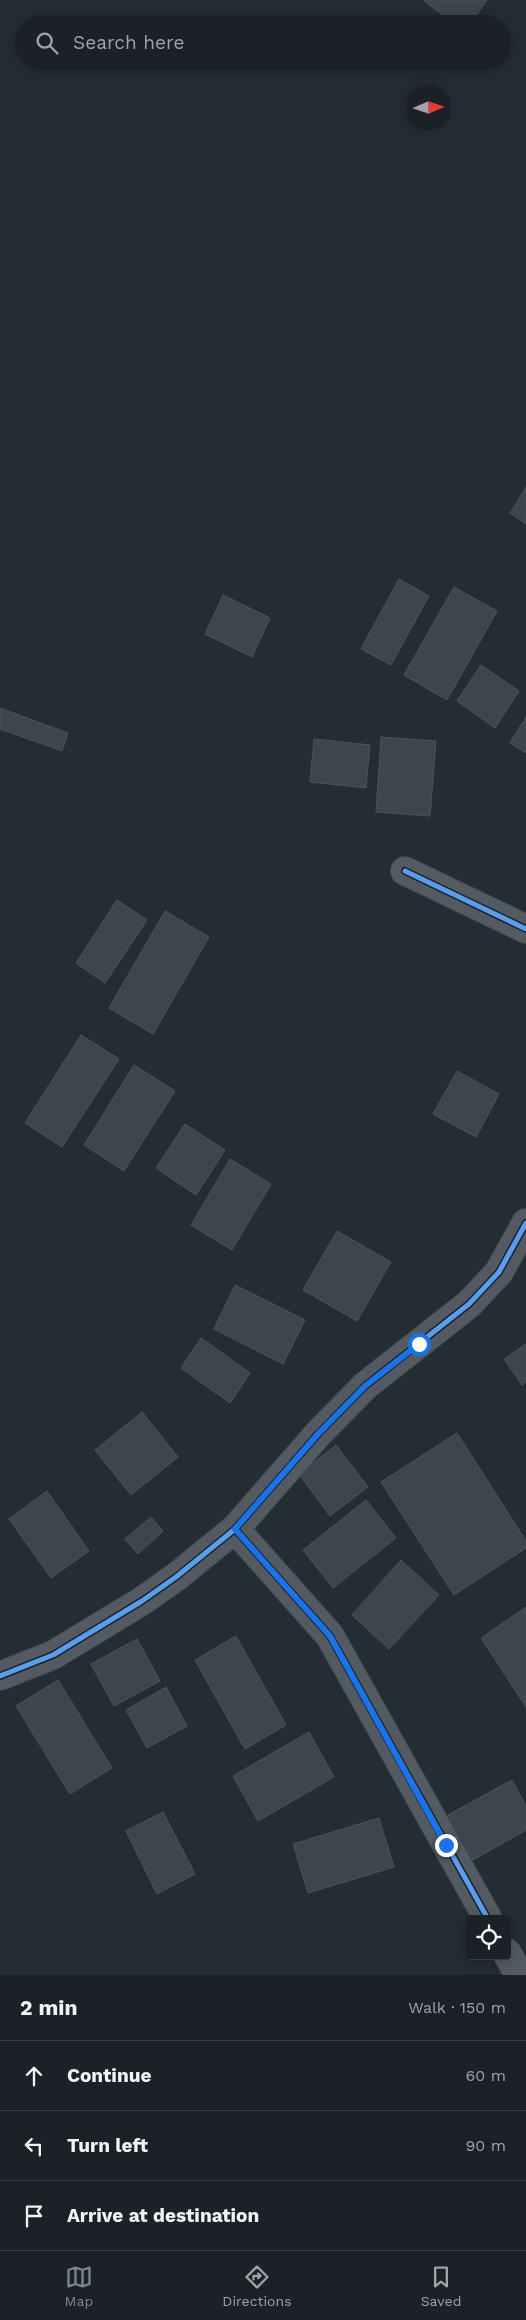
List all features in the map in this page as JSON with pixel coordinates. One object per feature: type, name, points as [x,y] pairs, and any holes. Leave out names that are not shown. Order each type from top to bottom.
[{"type":"street","points":[[406,871],[526,929]]},
{"type":"street","points":[[0,1676],[54,1655],[142,1601],[176,1577],[235,1529],[318,1434],[365,1386],[469,1304],[499,1272],[526,1223]]},
{"type":"street","points":[[235,1529],[330,1636],[486,1915]]},
{"type":"street","points":[[511,1960],[519,1975]]},
{"type":"building","points":[[423,0],[487,0],[476,15],[442,15]]},
{"type":"building","points":[[526,487],[526,524],[510,513]]},
{"type":"building","points":[[399,579],[429,596],[391,665],[361,649]]},
{"type":"building","points":[[454,587],[497,611],[447,700],[404,675]]},
{"type":"building","points":[[223,595],[270,618],[252,657],[205,634]]},
{"type":"building","points":[[481,665],[519,691],[495,728],[457,701]]},
{"type":"building","points":[[0,708],[68,733],[62,751],[0,729]]},
{"type":"building","points":[[526,717],[526,753],[510,743]]},
{"type":"building","points":[[381,737],[436,741],[430,816],[376,812]]},
{"type":"building","points":[[314,739],[370,745],[366,788],[310,782]]},
{"type":"building","points":[[117,900],[147,920],[105,983],[76,963]]},
{"type":"building","points":[[165,911],[209,937],[153,1034],[109,1008]]},
{"type":"building","points":[[81,1035],[119,1059],[62,1147],[25,1123]]},
{"type":"building","points":[[134,1065],[175,1091],[124,1171],[84,1145]]},
{"type":"building","points":[[457,1071],[499,1094],[476,1137],[433,1114]]},
{"type":"building","points":[[185,1124],[225,1150],[196,1195],[156,1168]]},
{"type":"building","points":[[230,1159],[271,1184],[232,1250],[191,1225]]},
{"type":"building","points":[[337,1231],[391,1262],[357,1321],[303,1290]]},
{"type":"building","points":[[235,1285],[305,1320],[283,1364],[214,1329]]},
{"type":"building","points":[[201,1338],[250,1373],[230,1403],[181,1368]]},
{"type":"building","points":[[526,1344],[526,1382],[522,1385],[504,1359]]},
{"type":"building","points":[[142,1412],[178,1457],[131,1495],[95,1450]]},
{"type":"building","points":[[457,1433],[526,1541],[526,1548],[454,1595],[381,1482]]},
{"type":"building","points":[[336,1445],[368,1487],[330,1516],[299,1474]]},
{"type":"building","points":[[47,1491],[89,1551],[51,1578],[9,1519]]},
{"type":"building","points":[[366,1500],[396,1538],[333,1588],[303,1550]]},
{"type":"building","points":[[151,1517],[163,1531],[138,1554],[125,1539]]},
{"type":"building","points":[[401,1560],[439,1595],[389,1649],[352,1615]]},
{"type":"building","points":[[526,1607],[526,1707],[481,1638]]},
{"type":"building","points":[[236,1636],[286,1725],[245,1749],[195,1660]]},
{"type":"building","points":[[137,1639],[160,1681],[114,1706],[91,1664]]},
{"type":"building","points":[[58,1680],[112,1768],[70,1794],[16,1706]]},
{"type":"building","points":[[166,1687],[187,1726],[147,1748],[126,1710]]},
{"type":"building","points":[[309,1732],[334,1777],[258,1821],[233,1776]]},
{"type":"building","points":[[512,1780],[526,1806],[526,1830],[473,1860],[448,1815]]},
{"type":"building","points":[[163,1812],[195,1874],[157,1894],[126,1831]]},
{"type":"building","points":[[379,1818],[394,1867],[308,1893],[293,1844]]},
{"type":"cycle path","points":[[405,871],[526,929]]},
{"type":"cycle path","points":[[0,1676],[53,1655],[142,1601],[176,1577],[235,1529],[318,1434],[365,1386],[469,1304],[499,1272],[526,1223]]},
{"type":"cycle path","points":[[235,1529],[330,1636],[486,1915]]},
{"type":"route","points":[[419,1344],[365,1386],[318,1434],[235,1529],[330,1636],[446,1845]]}]
